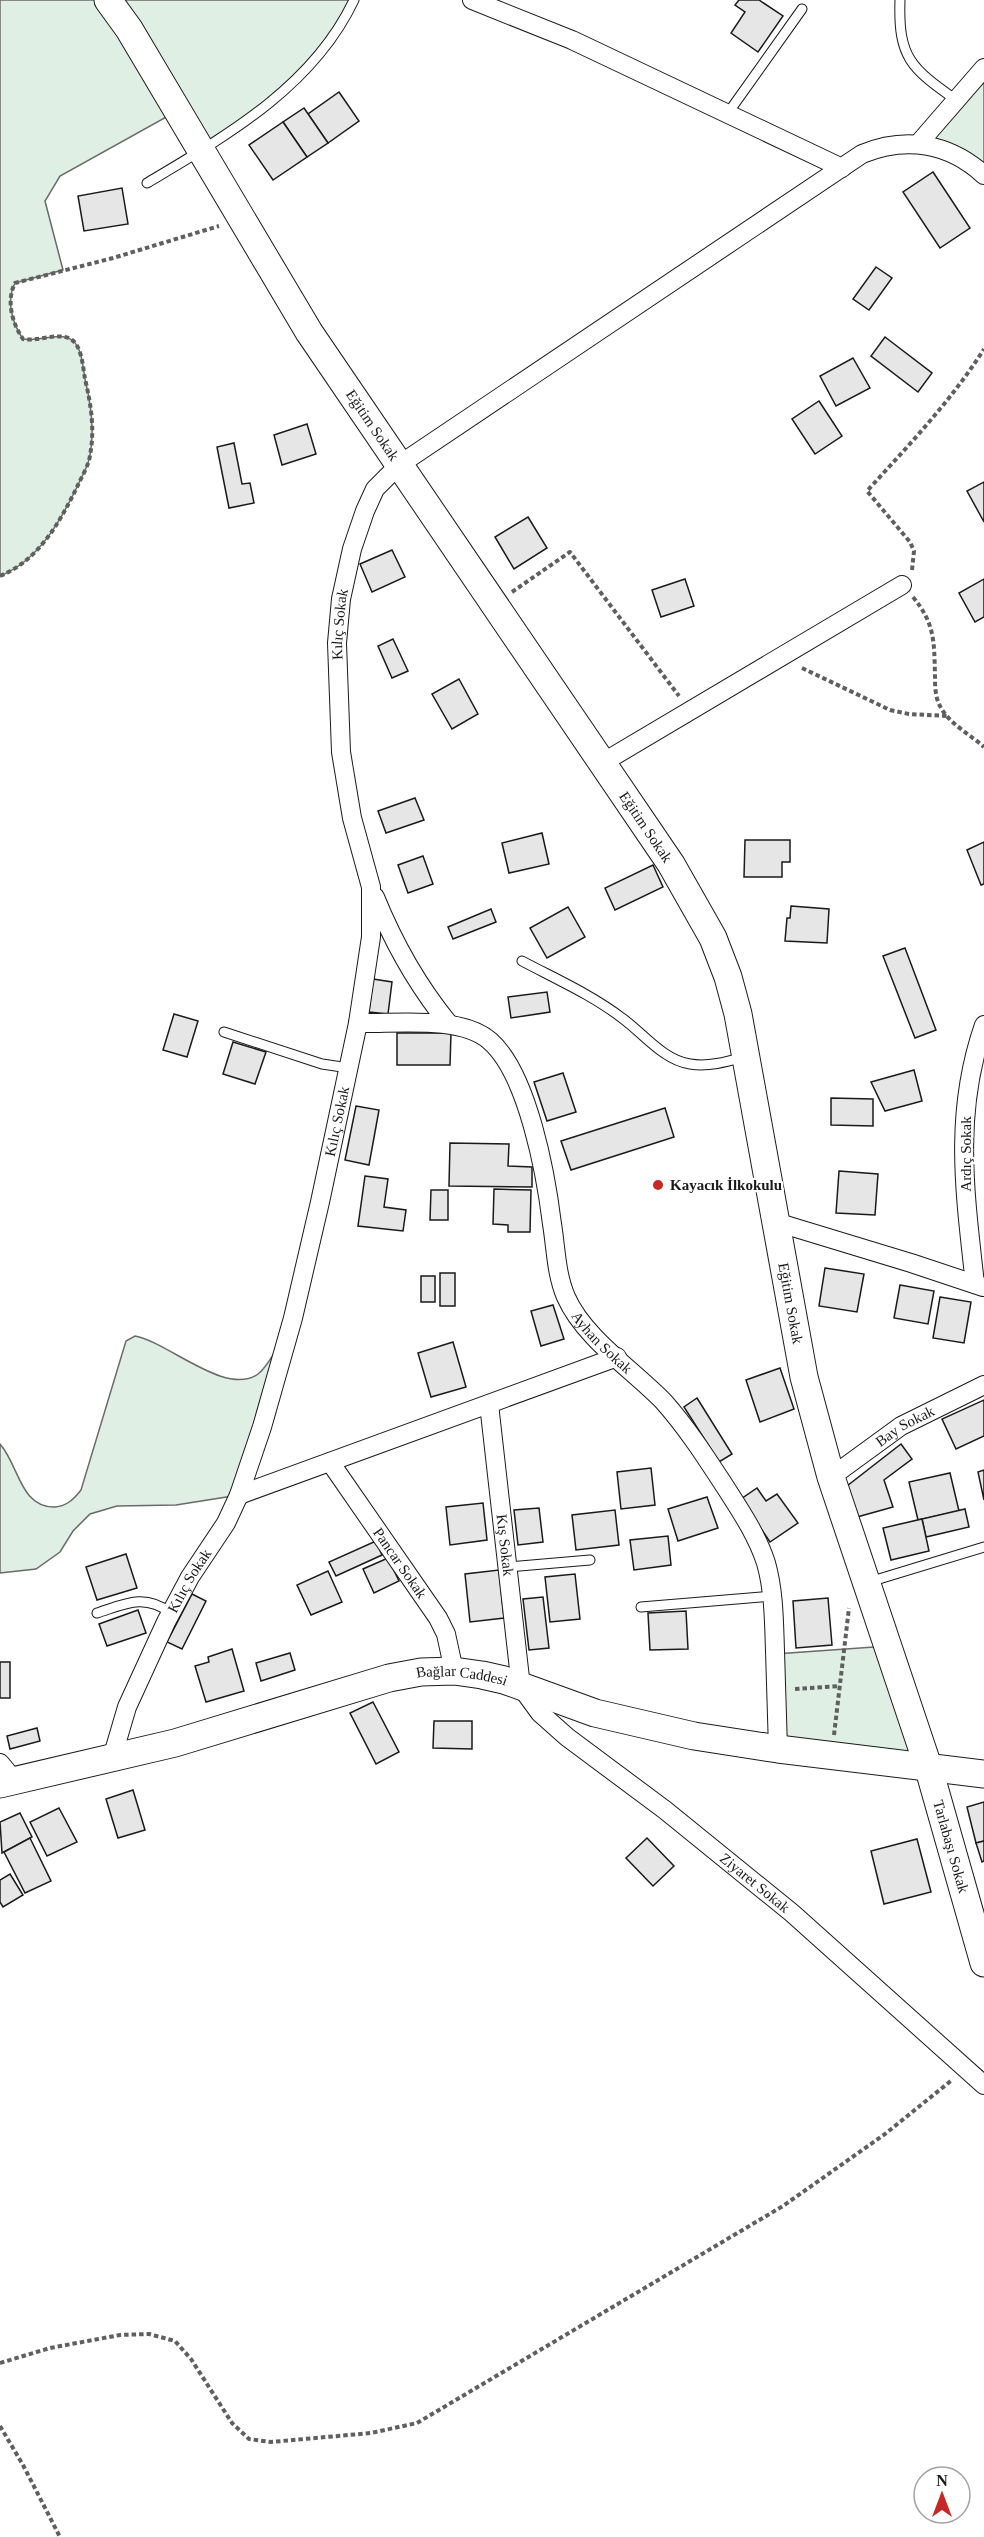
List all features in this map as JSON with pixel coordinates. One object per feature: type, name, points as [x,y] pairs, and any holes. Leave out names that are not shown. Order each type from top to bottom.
[{"type":"street","name":"Eğitim Sokak","points":[[108,0],[129,29],[309,332],[671,864],[713,938],[733,995],[746,1056],[804,1377],[831,1477],[928,1766]]},
{"type":"street","points":[[472,0],[572,40],[842,168]]},
{"type":"street","points":[[984,68],[919,143],[951,152],[970,162],[984,175]]},
{"type":"street","name":"Kılıç Sokak","points":[[112,1758],[127,1707],[171,1613],[190,1577],[226,1523],[239,1495],[262,1427],[293,1318],[349,1068],[371,937],[371,887],[356,836],[343,763],[338,702],[337,643],[341,599],[352,549],[375,489],[399,465],[862,154],[878,148],[919,143]]},
{"type":"street","points":[[602,763],[902,585]]},
{"type":"street","points":[[371,887],[388,928],[414,979],[449,1024]]},
{"type":"street","name":"Ayhan Sokak","points":[[358,1023],[449,1024],[465,1028],[490,1040],[500,1052],[514,1077],[523,1100],[546,1176],[559,1278],[574,1312],[589,1330],[664,1402],[683,1425],[734,1501],[760,1547],[772,1596],[778,1749]]},
{"type":"street","name":"Ardıç Sokak","points":[[979,1286],[963,1170],[963,1146],[968,1095],[984,1025]]},
{"type":"street","points":[[776,1222],[979,1286]]},
{"type":"street","points":[[239,1495],[617,1357]]},
{"type":"street","name":"Bay Sokak","points":[[831,1477],[901,1426],[984,1385]]},
{"type":"street","name":"Kış Sokak","points":[[489,1404],[521,1687]]},
{"type":"street","name":"Pancar Sokak","points":[[330,1462],[433,1610],[446,1634],[454,1671]]},
{"type":"street","name":"Bağlar Caddesi","points":[[5,1776],[112,1758],[239,1725],[389,1678],[421,1672],[454,1671],[482,1675],[595,1713],[648,1726],[778,1749],[984,1774]]},
{"type":"street","name":"Ziyaret Sokak","points":[[521,1687],[540,1713],[792,1913],[984,2085]]},
{"type":"street","name":"Tarlabaşı Sokak","points":[[928,1766],[984,1963]]},
{"type":"lane","points":[[147,183],[201,151],[263,108],[304,71],[329,44],[346,18],[354,0]]},
{"type":"lane","points":[[900,0],[901,42],[907,57],[923,77],[956,100]]},
{"type":"lane","points":[[728,113],[802,9]]},
{"type":"lane","points":[[522,962],[622,1017],[674,1059],[689,1064],[707,1065],[746,1056]]},
{"type":"lane","points":[[224,1032],[322,1064],[349,1068]]},
{"type":"lane","points":[[869,1590],[984,1547]]},
{"type":"lane","points":[[507,1567],[590,1560]]},
{"type":"lane","points":[[641,1607],[772,1596]]},
{"type":"lane","points":[[97,1613],[142,1601],[159,1604],[171,1613]]},
{"type":"path","points":[[0,576],[17,569],[39,548],[53,530],[90,457],[92,417],[79,351],[74,341],[64,337],[32,341],[23,339],[9,302],[15,283],[113,258],[242,219]]},
{"type":"path","points":[[984,349],[968,375],[939,412],[867,491],[910,542],[914,551],[915,561],[911,573],[902,585],[924,610],[930,622],[933,636],[936,696],[940,707],[947,716],[984,747]]},
{"type":"path","points":[[494,604],[570,552],[690,711]]},
{"type":"path","points":[[775,661],[808,669],[890,710],[909,714],[947,716]]},
{"type":"path","points":[[832,1755],[849,1603],[869,1590]]},
{"type":"path","points":[[776,1690],[840,1686]]},
{"type":"path","points":[[0,2363],[50,2348],[120,2335],[149,2334],[175,2341],[191,2359],[232,2423],[249,2439],[271,2442],[372,2433],[417,2423],[783,2206],[885,2134],[967,2069]]},
{"type":"path","points":[[0,2426],[60,2537]]},
{"type":"green space","points":[[0,0],[354,0],[304,71],[201,151],[177,111],[60,176],[45,201],[63,270],[15,283],[11,304],[16,326],[23,339],[61,336],[72,340],[78,348],[91,407],[91,446],[85,470],[56,526],[26,560],[0,576]]},
{"type":"green space","points":[[984,68],[984,175],[919,143]]},
{"type":"green space","points":[[135,1336],[148,1340],[214,1374],[230,1379],[245,1379],[258,1374],[278,1347],[239,1495],[176,1505],[117,1506],[90,1514],[73,1531],[60,1552],[36,1569],[0,1573],[0,1444],[27,1493],[34,1501],[55,1507],[70,1501],[81,1490],[126,1341]]},
{"type":"green space","points":[[888,1646],[928,1766],[778,1749],[775,1654]]},
{"type":"building","points":[[739,0],[759,0],[783,16],[758,52],[731,33],[745,12],[735,5]]},
{"type":"building","points":[[339,92],[359,121],[328,143],[308,114]]},
{"type":"building","points":[[304,108],[328,143],[307,157],[283,122]]},
{"type":"building","points":[[283,122],[307,157],[273,180],[249,145]]},
{"type":"building","points":[[933,172],[970,228],[940,248],[903,192]]},
{"type":"building","points":[[122,188],[128,224],[84,231],[78,196]]},
{"type":"building","points":[[876,267],[892,278],[869,310],[853,299]]},
{"type":"building","points":[[885,337],[932,373],[918,392],[871,356]]},
{"type":"building","points":[[853,358],[870,388],[836,406],[820,376]]},
{"type":"building","points":[[819,401],[842,436],[815,454],[792,419]]},
{"type":"building","points":[[307,424],[316,454],[282,465],[274,435]]},
{"type":"building","points":[[234,443],[242,484],[250,483],[254,503],[229,508],[217,447]]},
{"type":"building","points":[[984,482],[984,522],[967,491]]},
{"type":"building","points":[[528,517],[547,548],[514,569],[495,537]]},
{"type":"building","points":[[392,550],[405,577],[372,592],[360,564]]},
{"type":"building","points":[[685,579],[694,606],[661,617],[652,590]]},
{"type":"building","points":[[984,579],[984,617],[975,622],[959,593]]},
{"type":"building","points":[[393,639],[408,671],[392,678],[378,646]]},
{"type":"building","points":[[459,679],[478,714],[452,729],[432,694]]},
{"type":"building","points":[[415,798],[424,820],[386,833],[378,811]]},
{"type":"building","points":[[542,833],[549,864],[509,873],[502,843]]},
{"type":"building","points":[[745,840],[790,840],[790,862],[782,862],[782,877],[744,877]]},
{"type":"building","points":[[984,842],[984,884],[981,885],[967,850]]},
{"type":"building","points":[[423,856],[433,884],[408,893],[398,865]]},
{"type":"building","points":[[653,865],[663,887],[615,910],[605,888]]},
{"type":"building","points":[[791,906],[829,909],[827,943],[785,941],[787,918],[790,918]]},
{"type":"building","points":[[568,907],[585,937],[547,958],[530,928]]},
{"type":"building","points":[[491,909],[496,922],[453,939],[448,927]]},
{"type":"building","points":[[905,948],[936,1030],[915,1038],[883,956]]},
{"type":"building","points":[[373,979],[392,982],[388,1014],[369,1012]]},
{"type":"building","points":[[547,992],[550,1012],[511,1018],[508,997]]},
{"type":"building","points":[[174,1014],[198,1021],[187,1057],[163,1050]]},
{"type":"building","points":[[397,1033],[451,1033],[450,1065],[397,1065]]},
{"type":"building","points":[[233,1042],[266,1052],[255,1084],[223,1074]]},
{"type":"building","points":[[914,1070],[922,1101],[885,1111],[871,1082]]},
{"type":"building","points":[[563,1073],[576,1112],[547,1121],[534,1082]]},
{"type":"building","points":[[831,1098],[873,1099],[873,1126],[831,1125]]},
{"type":"building","points":[[356,1106],[379,1110],[369,1165],[345,1160]]},
{"type":"building","points":[[665,1108],[674,1137],[571,1170],[561,1141]]},
{"type":"building","points":[[450,1143],[509,1144],[508,1166],[532,1167],[532,1187],[449,1186]]},
{"type":"building","points":[[839,1171],[878,1174],[875,1215],[836,1213]]},
{"type":"building","points":[[365,1176],[388,1179],[384,1207],[406,1210],[403,1231],[358,1226]]},
{"type":"building","points":[[494,1189],[531,1190],[530,1232],[508,1232],[508,1225],[493,1224]]},
{"type":"building","points":[[431,1190],[448,1190],[448,1220],[430,1220]]},
{"type":"building","points":[[825,1268],[864,1274],[857,1312],[819,1306]]},
{"type":"building","points":[[440,1273],[455,1273],[455,1306],[440,1306]]},
{"type":"building","points":[[421,1276],[435,1276],[435,1302],[421,1302]]},
{"type":"building","points":[[900,1285],[934,1291],[928,1324],[894,1318]]},
{"type":"building","points":[[940,1297],[971,1302],[964,1343],[933,1338]]},
{"type":"building","points":[[553,1305],[564,1339],[541,1346],[531,1311]]},
{"type":"building","points":[[453,1342],[466,1387],[431,1397],[418,1353]]},
{"type":"building","points":[[780,1368],[794,1409],[760,1422],[746,1380]]},
{"type":"building","points":[[697,1398],[732,1454],[719,1462],[684,1407]]},
{"type":"building","points":[[984,1400],[984,1436],[956,1449],[942,1419]]},
{"type":"building","points":[[901,1444],[912,1459],[884,1480],[893,1507],[857,1517],[847,1486]]},
{"type":"building","points":[[651,1468],[655,1505],[621,1509],[617,1472]]},
{"type":"building","points":[[984,1470],[984,1500],[978,1472]]},
{"type":"building","points":[[950,1473],[959,1511],[918,1520],[909,1482]]},
{"type":"building","points":[[757,1488],[766,1501],[777,1494],[798,1523],[770,1542],[741,1499]]},
{"type":"building","points":[[707,1497],[718,1528],[678,1541],[668,1509]]},
{"type":"building","points":[[483,1503],[487,1540],[450,1545],[446,1507]]},
{"type":"building","points":[[539,1508],[543,1542],[518,1545],[514,1510]]},
{"type":"building","points":[[965,1509],[969,1527],[926,1537],[922,1519]]},
{"type":"building","points":[[615,1510],[619,1545],[576,1550],[572,1515]]},
{"type":"building","points":[[922,1519],[929,1551],[891,1560],[883,1528]]},
{"type":"building","points":[[668,1536],[671,1565],[634,1570],[630,1540]]},
{"type":"building","points":[[376,1541],[382,1555],[336,1576],[329,1562]]},
{"type":"building","points":[[126,1554],[137,1588],[97,1600],[86,1567]]},
{"type":"building","points":[[388,1558],[399,1581],[374,1593],[363,1569]]},
{"type":"building","points":[[499,1570],[504,1618],[470,1622],[465,1574]]},
{"type":"building","points":[[328,1571],[342,1602],[311,1615],[297,1585]]},
{"type":"building","points":[[575,1574],[580,1619],[550,1622],[545,1577]]},
{"type":"building","points":[[192,1594],[206,1601],[182,1649],[167,1642]]},
{"type":"building","points":[[543,1597],[549,1648],[529,1650],[523,1599]]},
{"type":"building","points":[[828,1598],[832,1645],[796,1648],[793,1601]]},
{"type":"building","points":[[138,1610],[146,1633],[107,1646],[99,1624]]},
{"type":"building","points":[[686,1611],[688,1649],[650,1650],[648,1613]]},
{"type":"building","points":[[232,1649],[244,1691],[206,1702],[195,1666],[209,1662],[208,1657]]},
{"type":"building","points":[[290,1653],[295,1670],[261,1681],[256,1663]]},
{"type":"building","points":[[0,1662],[10,1662],[10,1698],[0,1698]]},
{"type":"building","points":[[373,1702],[399,1752],[376,1764],[350,1713]]},
{"type":"building","points":[[434,1721],[472,1721],[472,1749],[433,1748]]},
{"type":"building","points":[[37,1728],[40,1741],[10,1749],[7,1736]]},
{"type":"building","points":[[133,1790],[145,1830],[118,1838],[106,1799]]},
{"type":"building","points":[[984,1802],[984,1841],[976,1843],[967,1807]]},
{"type":"building","points":[[59,1808],[77,1842],[47,1856],[30,1822]]},
{"type":"building","points":[[20,1813],[32,1837],[2,1853],[0,1822]]},
{"type":"building","points":[[30,1838],[51,1881],[25,1893],[4,1852]]},
{"type":"building","points":[[647,1838],[674,1866],[653,1886],[626,1858]]},
{"type":"building","points":[[917,1839],[931,1892],[884,1904],[871,1851]]},
{"type":"building","points":[[984,1841],[984,1861],[982,1862],[976,1843]]},
{"type":"building","points":[[10,1874],[23,1895],[3,1907],[0,1902],[0,1880]]},
{"type":"place","name":"Kayacık İlkokulu","points":[[658,1185]]}]
